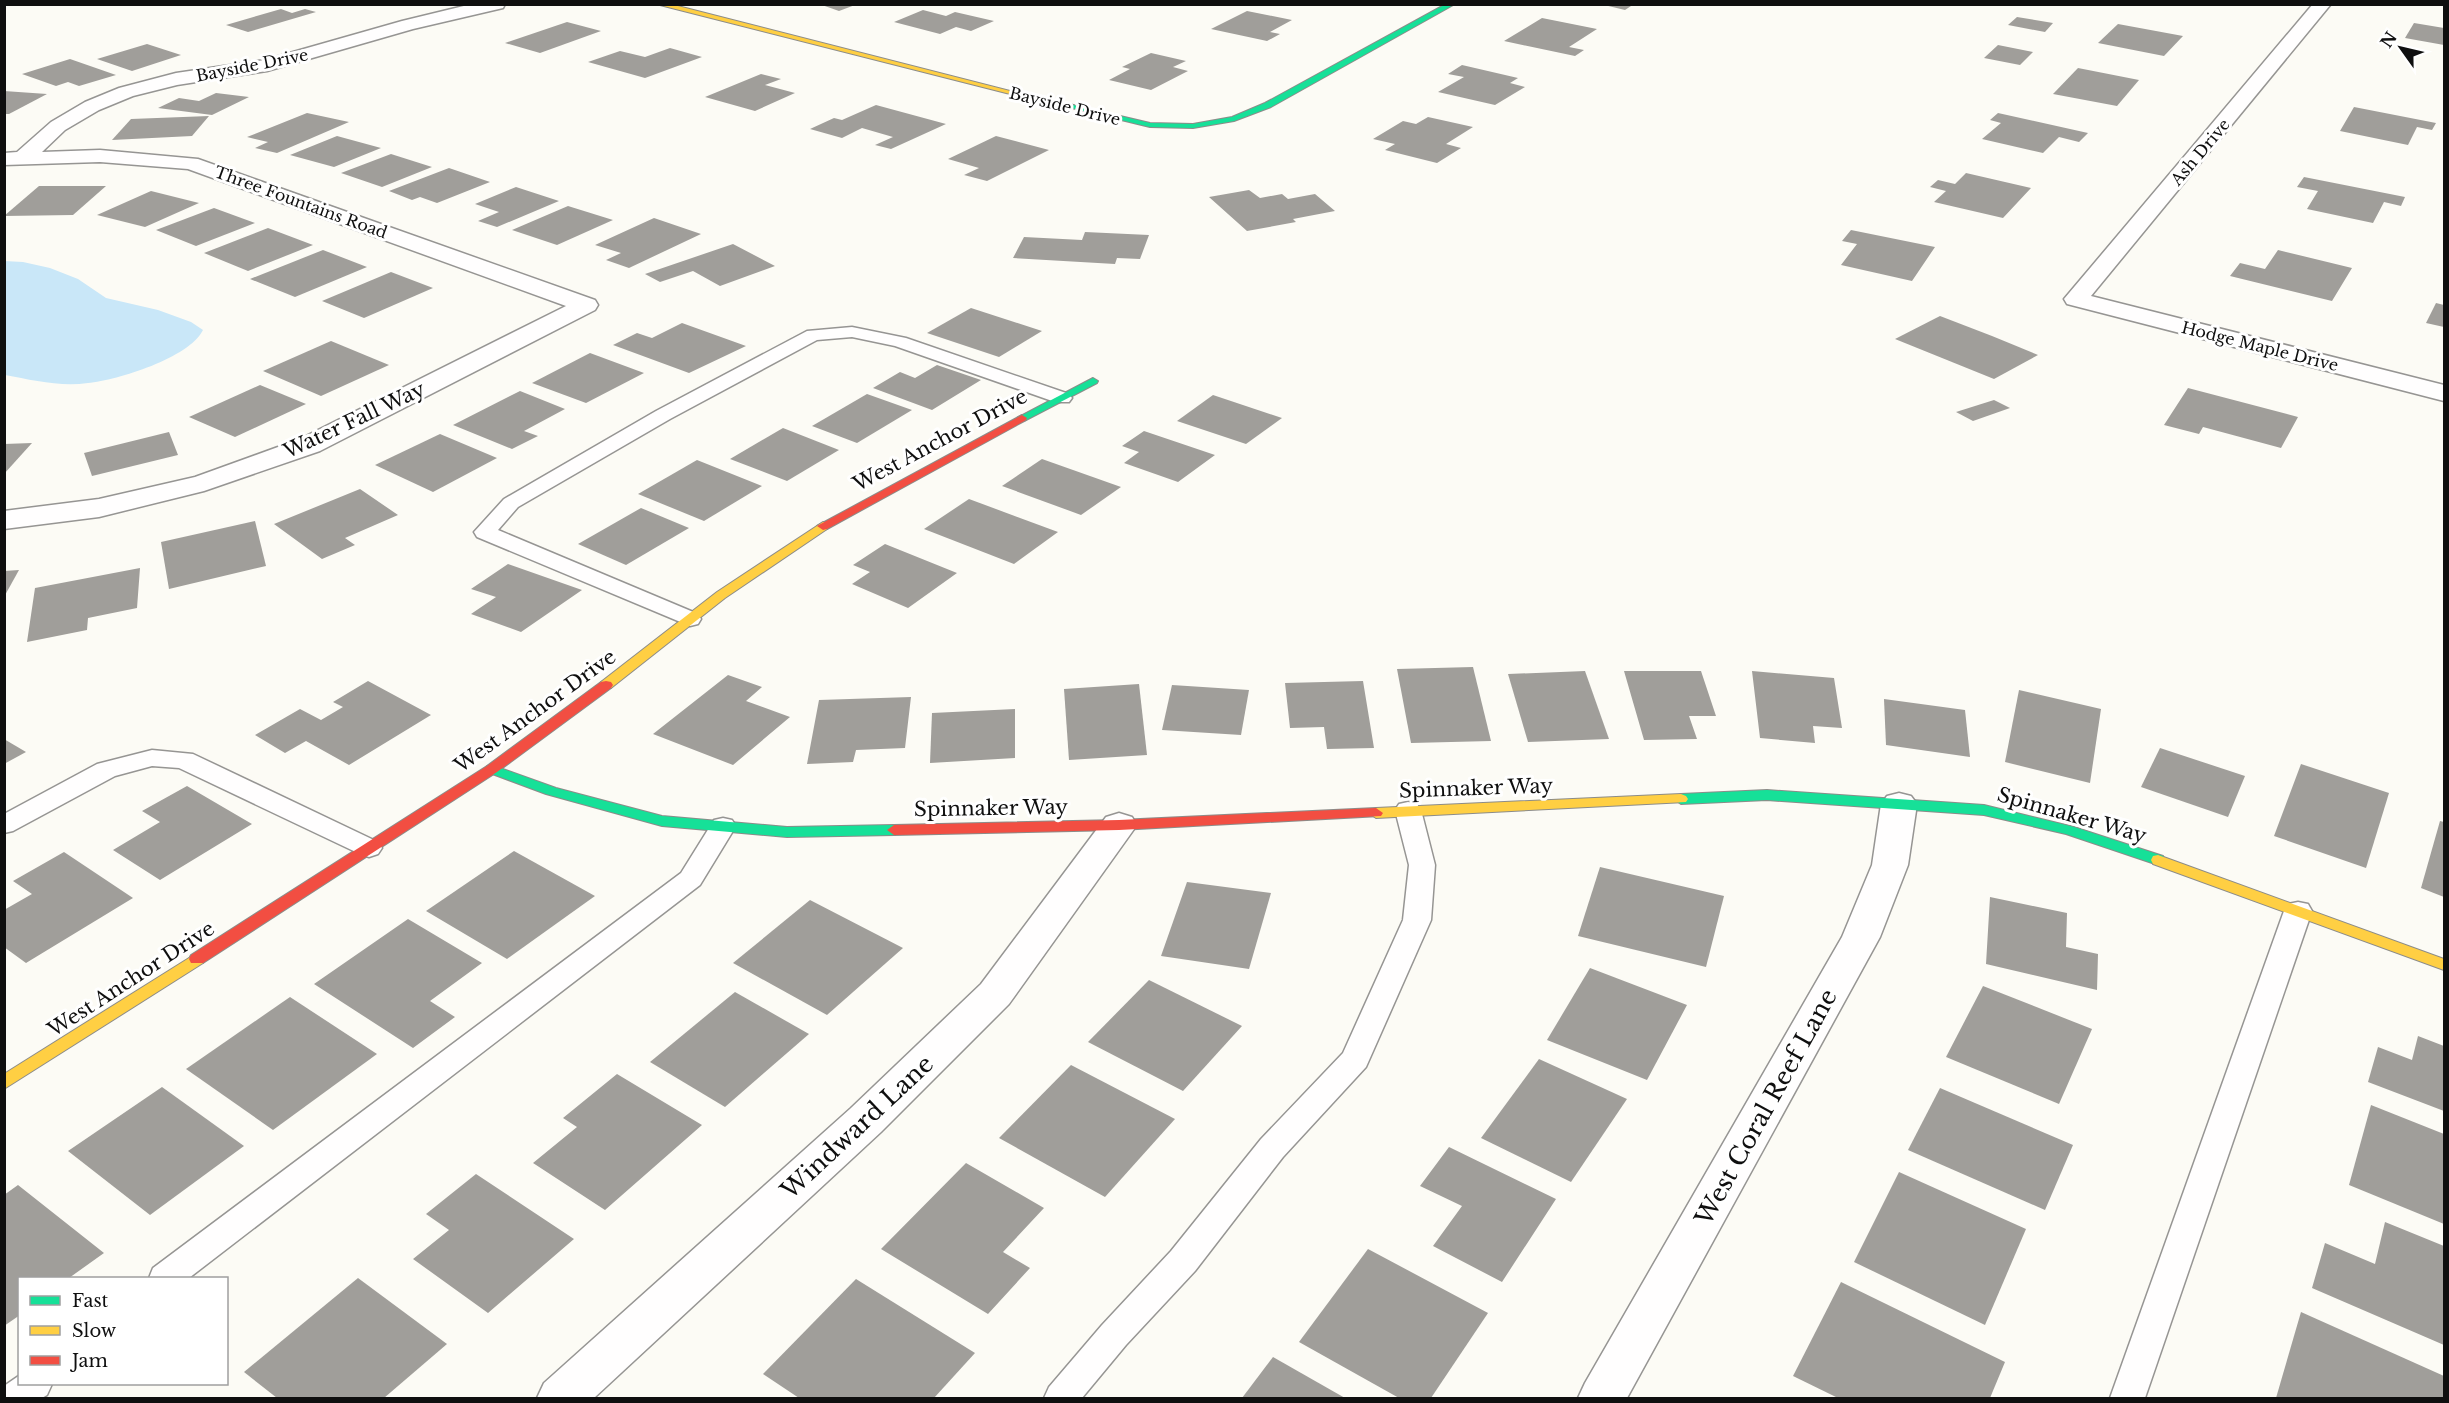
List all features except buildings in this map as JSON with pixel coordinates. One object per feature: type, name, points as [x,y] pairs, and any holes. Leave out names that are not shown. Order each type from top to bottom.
[{"type":"street","name":"Bayside Drive","points":[[14,159],[58,126],[92,106],[126,92],[176,79],[277,63],[408,24],[497,4]]},
{"type":"street","name":"Bayside Drive","points":[[659,4],[1113,118],[1150,125],[1182,126],[1234,119],[1268,105],[1452,4]]},
{"type":"street","name":"Ash Drive","points":[[2076,299],[2323,4]]},
{"type":"street","name":"Three Fountains Road","points":[[14,159],[100,156],[191,163],[586,305]]},
{"type":"street","name":"Hodge Maple Drive","points":[[2076,299],[2445,393]]},
{"type":"street","name":"Water Fall Way","points":[[4,520],[99,508],[204,483],[310,445],[586,305]]},
{"type":"street","name":"West Anchor Drive","points":[[4,1083],[492,769],[721,595],[838,516],[1093,381]]},
{"type":"street","name":"Spinnaker Way","points":[[492,769],[551,791],[662,821],[787,832],[1119,825],[1767,795],[1984,810],[2069,830],[2445,965]]},
{"type":"street","name":"West Coral Reef Lane","points":[[1602,1398],[1861,937],[1890,865],[1899,804]]},
{"type":"street","name":"Windward Lane","points":[[561,1398],[866,1120],[995,994],[1119,825]]},
{"type":"lane","points":[[690,619],[485,532],[511,503],[663,415],[813,335],[852,332],[900,342],[1062,398]]},
{"type":"lane","points":[[4,825],[106,770],[152,758],[184,760],[369,848]]},
{"type":"lane","points":[[1061,1398],[1114,1335],[1183,1260],[1272,1148],[1355,1059],[1417,920],[1422,865],[1408,810]]},
{"type":"lane","points":[[166,1277],[691,879],[723,826]]},
{"type":"lane","points":[[2127,1398],[2298,911]]},
{"type":"lane","points":[[16,1398],[32,1385]]},
{"type":"water","points":[[4,261],[23,262],[50,268],[78,279],[106,298],[158,310],[191,322],[203,330],[183,350],[152,366],[101,381],[57,384],[5,375]]},
{"type":"traffic: fast","points":[[1018,94],[1150,125],[1193,126],[1234,119],[1268,105],[1452,4]]},
{"type":"traffic: fast","points":[[1022,418],[1093,381]]},
{"type":"traffic: fast","points":[[492,769],[551,791],[662,821],[787,832],[894,830]]},
{"type":"traffic: fast","points":[[1681,799],[1767,795],[1984,810],[2069,830],[2158,860]]},
{"type":"traffic: slow","points":[[659,4],[1018,94]]},
{"type":"traffic: slow","points":[[606,685],[721,595],[823,526]]},
{"type":"traffic: slow","points":[[1376,813],[1681,799]]},
{"type":"traffic: slow","points":[[2158,860],[2444,965]]},
{"type":"traffic: slow","points":[[4,1083],[197,959]]},
{"type":"traffic: jam","points":[[823,526],[1022,418]]},
{"type":"traffic: jam","points":[[197,959],[492,769],[606,685]]},
{"type":"traffic: jam","points":[[894,830],[1119,825],[1376,813]]}]
